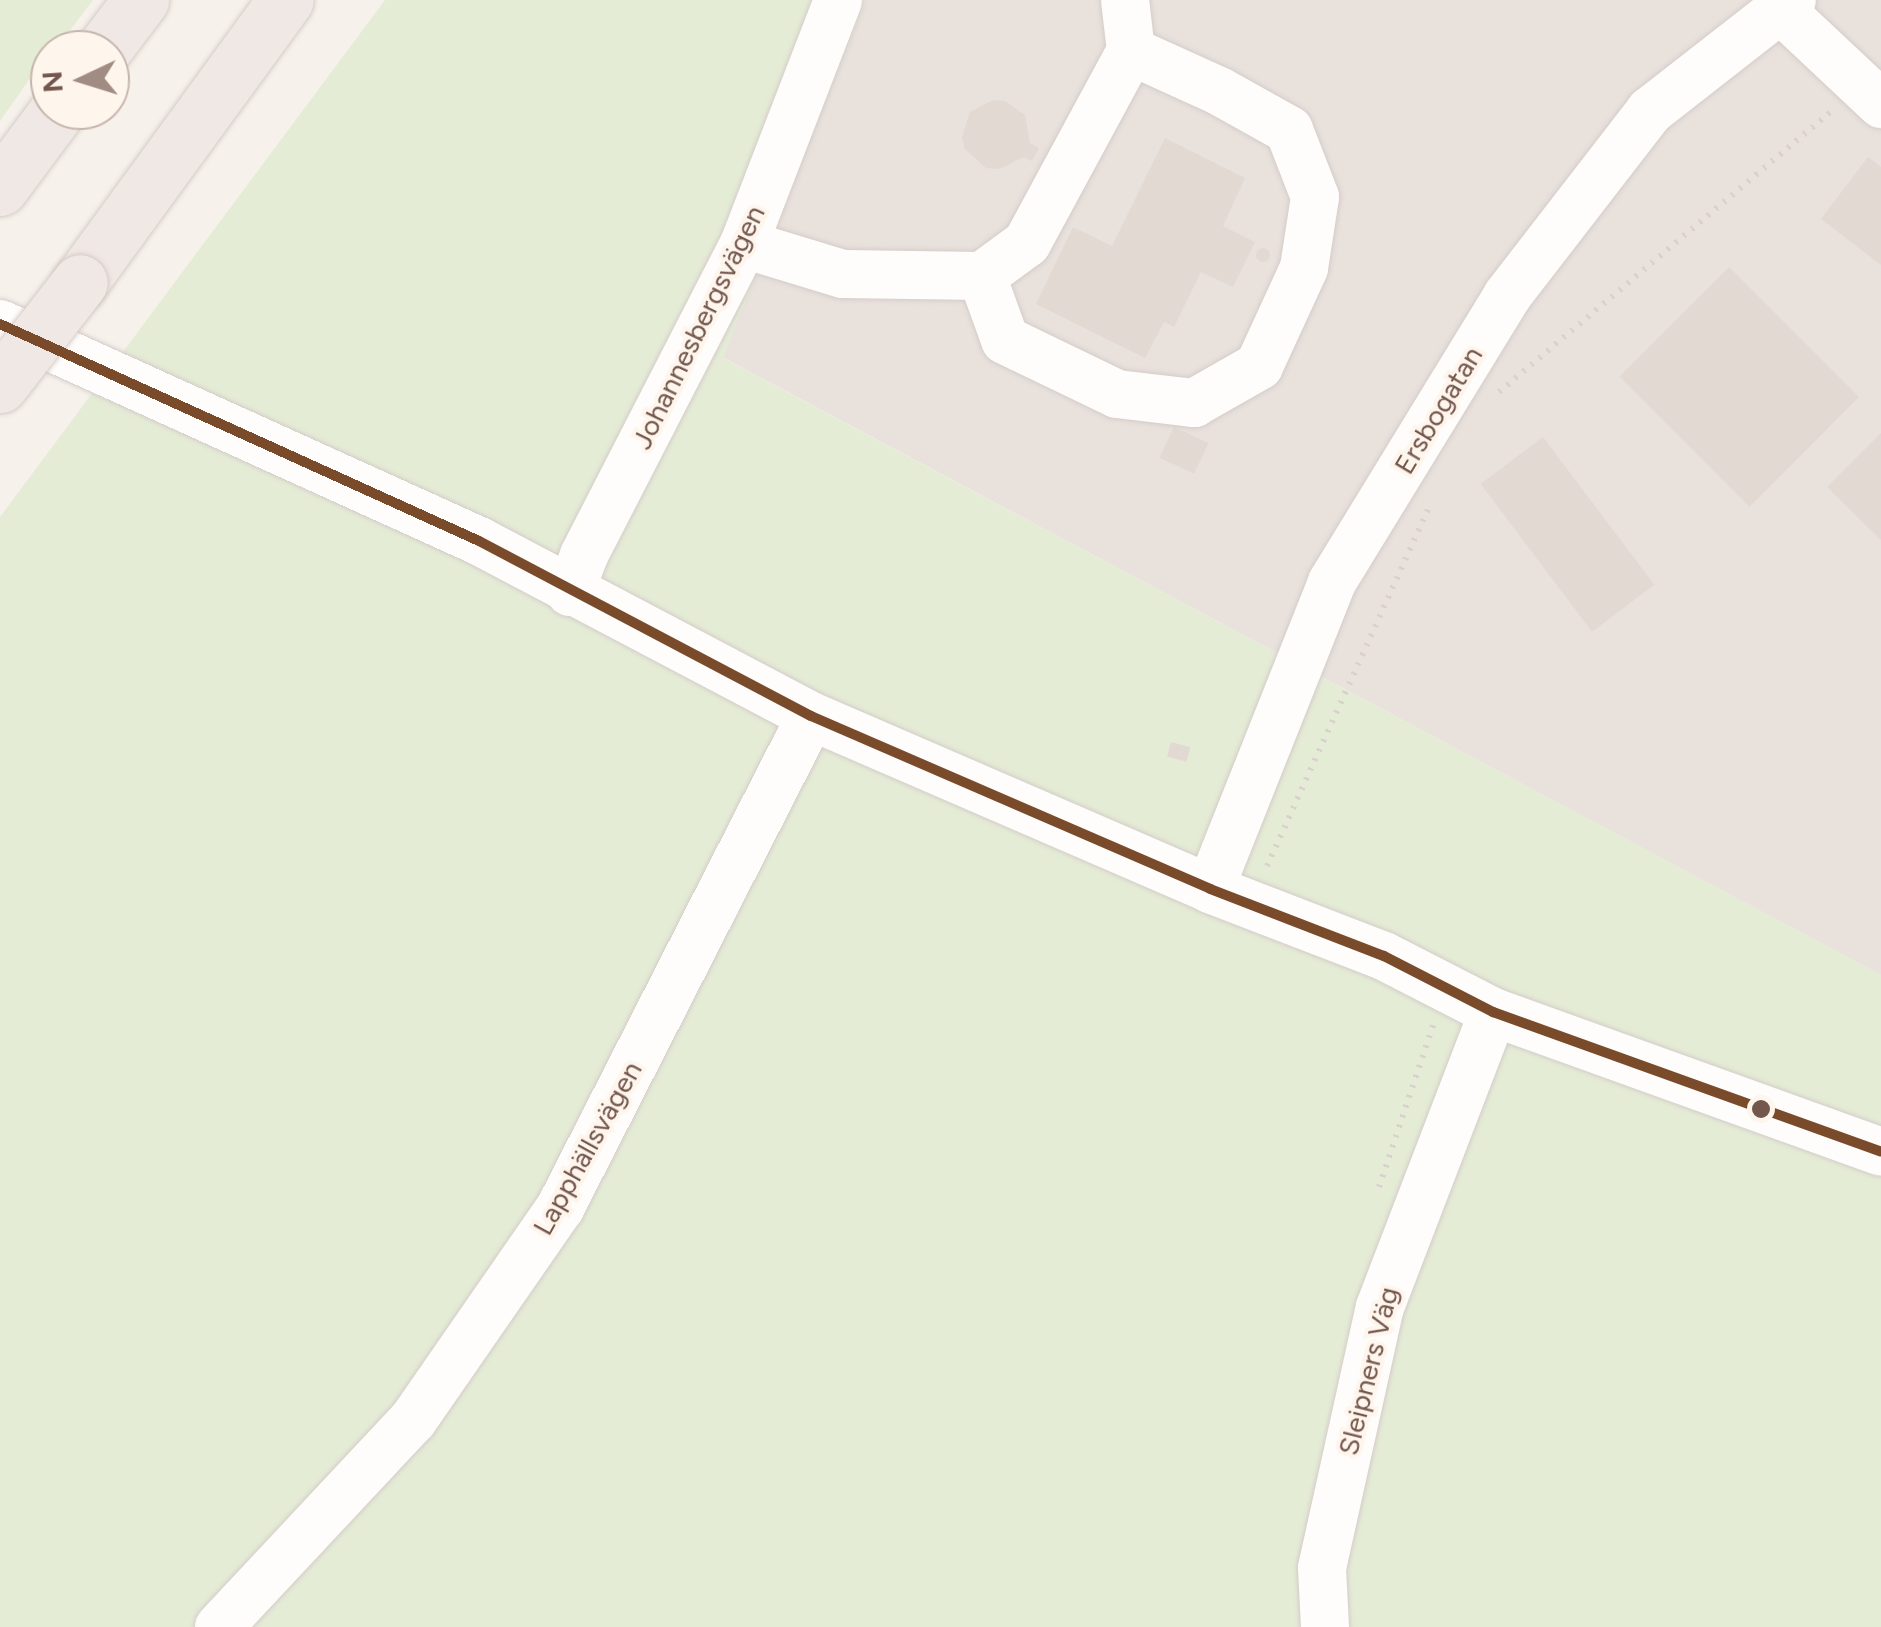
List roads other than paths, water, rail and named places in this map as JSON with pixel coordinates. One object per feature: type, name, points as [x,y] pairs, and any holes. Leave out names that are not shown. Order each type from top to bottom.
[{"type":"highway","points":[[118,30],[140,0]]},
{"type":"highway","points":[[0,385],[286,0]]},
{"type":"highway","points":[[0,188],[43,130]]},
{"type":"street","name":"Johannesbergsvägen","points":[[570,592],[584,555],[744,244],[838,0]]},
{"type":"street","points":[[744,244],[842,274],[982,276],[1027,242],[1131,51],[1125,0]]},
{"type":"street","name":"Ersbogatan","points":[[1210,889],[1332,582],[1507,296],[1650,111],[1786,4],[1870,96]]},
{"type":"street","points":[[982,276],[1005,340],[1117,394],[1194,403],[1260,366],[1304,268],[1315,198],[1289,130],[1219,91],[1131,51]]},
{"type":"street","points":[[0,324],[479,541],[811,716],[1210,889],[1384,956],[1493,1012],[1881,1152]]},
{"type":"street","name":"Lapphällsvägen","points":[[219,1627],[413,1420],[560,1208],[811,716]]},
{"type":"street","name":"Sleipners Väg","points":[[1326,1627],[1322,1568],[1380,1307],[1493,1012]]}]
